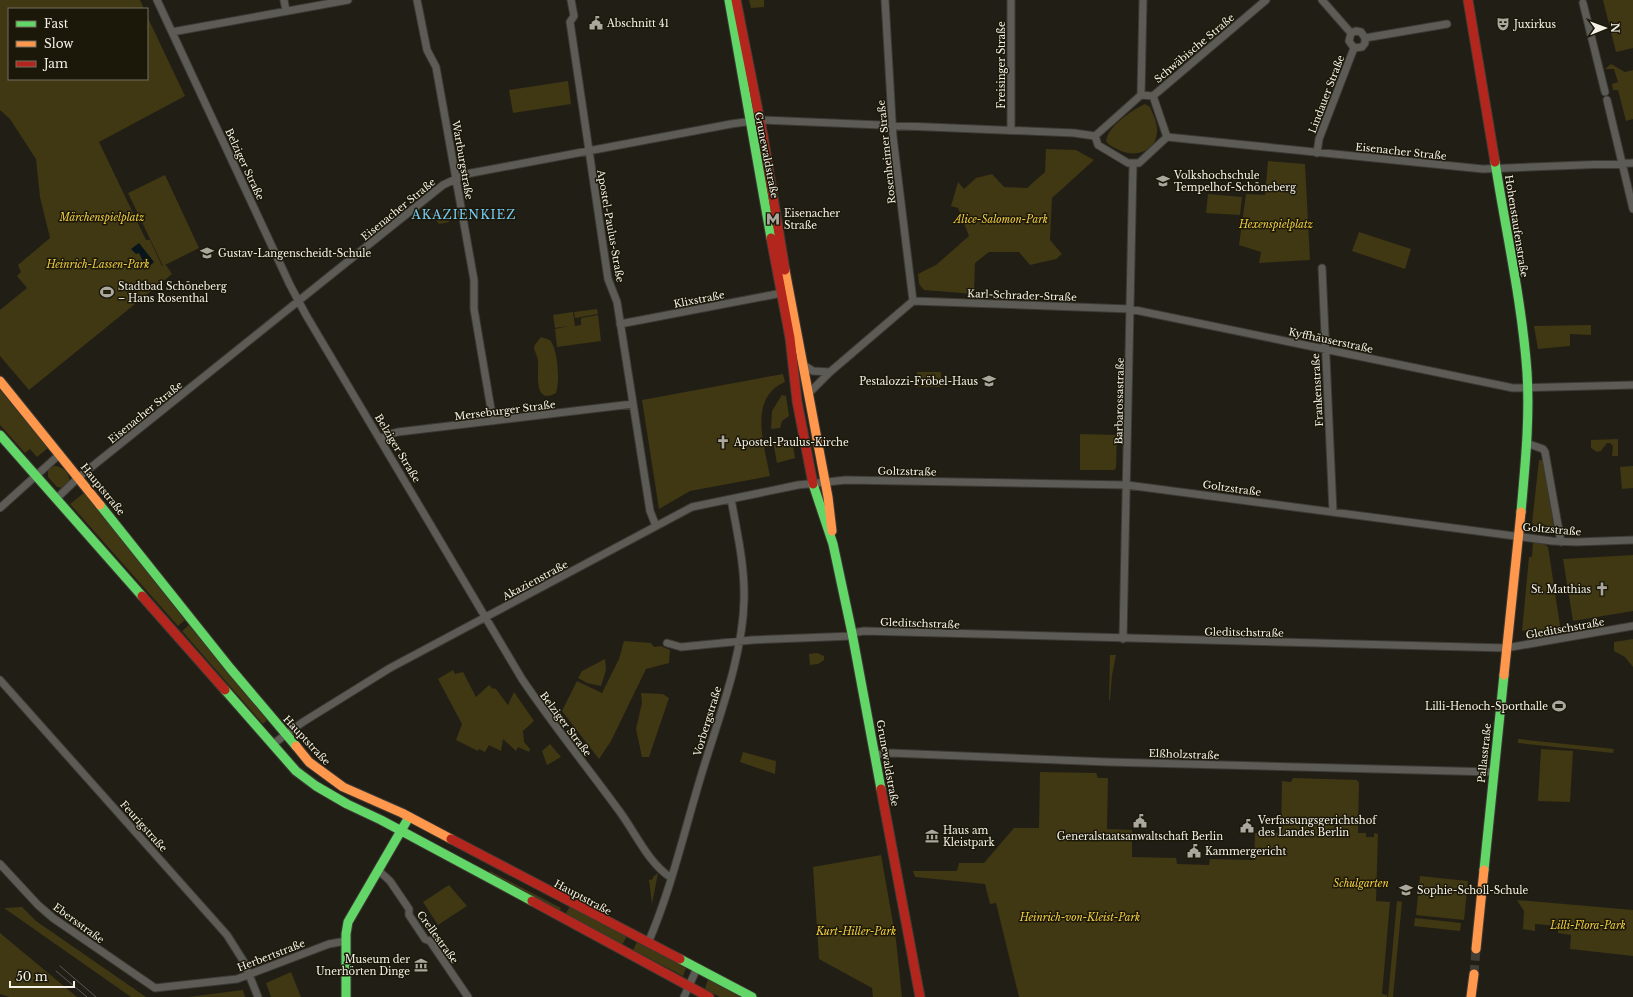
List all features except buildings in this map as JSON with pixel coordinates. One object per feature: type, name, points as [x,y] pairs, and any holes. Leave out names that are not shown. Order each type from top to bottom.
[{"type":"main road","name":"Grunewaldstraße","points":[[729,0],[749,122],[790,338],[797,401],[803,433],[816,498],[833,544]]},
{"type":"main road","name":"Grunewaldstraße","points":[[736,0],[760,120],[814,431],[829,501],[833,544],[852,634],[920,997]]},
{"type":"main road","name":"Hohenstaufenstraße","points":[[1468,0],[1472,13],[1524,342],[1528,388],[1526,443],[1517,536]]},
{"type":"main road","name":"Hohenstaufenstraße","points":[[1472,0],[1472,13]]},
{"type":"main road","name":"Hauptstraße","points":[[0,381],[79,477],[194,623],[309,762],[330,779],[358,795],[391,806],[481,857],[752,997]]},
{"type":"main road","points":[[0,435],[37,475],[296,771],[322,791],[352,809],[381,820],[400,832],[709,997]]},
{"type":"main road","name":"Pallasstraße","points":[[1476,949],[1517,536]]},
{"type":"main road","points":[[346,997],[346,941],[348,922],[409,817]]},
{"type":"main road","points":[[1471,997],[1474,974]]},
{"type":"main road","name":"Grunewaldstraße","points":[[916,997],[917,986]]},
{"type":"street","name":"Belziger Straße","points":[[157,0],[299,302],[522,679],[549,720],[596,779],[657,867],[670,877]]},
{"type":"street","points":[[284,0],[286,11]]},
{"type":"street","points":[[172,32],[348,0]]},
{"type":"street","name":"Wartburgstraße","points":[[418,0],[427,50],[436,67],[456,178],[474,280],[474,309],[493,421]]},
{"type":"street","name":"Apostel-Paulus-Straße","points":[[572,0],[574,16],[570,22],[608,279],[617,302],[650,511],[656,526]]},
{"type":"street","name":"Rosenheimer Straße","points":[[885,0],[892,126],[913,301]]},
{"type":"street","name":"Freisinger Straße","points":[[1010,130],[1011,0]]},
{"type":"street","points":[[1141,95],[1143,0]]},
{"type":"street","name":"Schwäbische Straße","points":[[1153,96],[1266,0]]},
{"type":"street","points":[[1322,0],[1351,33]]},
{"type":"street","points":[[1583,3],[1605,92]]},
{"type":"street","points":[[1351,33],[1358,31],[1363,33],[1365,38],[1447,24]]},
{"type":"street","points":[[1351,33],[1349,41],[1354,48]]},
{"type":"street","name":"Lindauer Straße","points":[[1317,154],[1319,139],[1354,48],[1362,47],[1365,43],[1365,38]]},
{"type":"street","points":[[1141,95],[1153,96],[1167,137],[1139,163],[1128,163],[1098,145],[1095,136],[1141,95]]},
{"type":"street","points":[[1607,100],[1633,209]]},
{"type":"street","name":"Eisenacher Straße","points":[[57,498],[79,477],[443,185],[466,174],[588,150],[760,120],[1010,130],[1095,136]]},
{"type":"street","name":"Eisenacher Straße","points":[[1167,137],[1317,154],[1497,170],[1633,163]]},
{"type":"street","name":"Barbarossastraße","points":[[1123,639],[1134,164]]},
{"type":"street","name":"Frankenstraße","points":[[1322,268],[1333,512]]},
{"type":"street","name":"Klixstraße","points":[[620,324],[782,293]]},
{"type":"street","points":[[808,394],[830,372],[913,301]]},
{"type":"street","name":"Karl-Schrader-Straße","points":[[913,301],[1130,309]]},
{"type":"street","name":"Kyffhäuserstraße","points":[[1130,309],[1513,388],[1633,385]]},
{"type":"street","points":[[802,364],[813,371],[830,372]]},
{"type":"street","name":"Merseburger Straße","points":[[380,439],[398,432],[633,404]]},
{"type":"street","points":[[803,433],[814,431]]},
{"type":"street","points":[[1526,443],[1543,449],[1545,452],[1560,542]]},
{"type":"street","points":[[0,508],[60,454]]},
{"type":"street","name":"Goltzstraße","points":[[825,481],[846,480],[1127,485],[1560,542],[1633,540]]},
{"type":"street","name":"Akazienstraße","points":[[273,744],[327,706],[390,668],[692,507],[825,481]]},
{"type":"street","name":"Vorbergstraße","points":[[648,943],[670,877],[728,687],[740,641],[744,613],[744,585],[740,550],[730,499]]},
{"type":"street","name":"Gleditschstraße","points":[[667,643],[681,647],[740,641],[852,634],[864,631],[1506,648],[1633,626]]},
{"type":"street","name":"Feurigstraße","points":[[0,680],[227,936],[242,959],[258,997]]},
{"type":"street","name":"Elßholzstraße","points":[[875,755],[891,753],[1108,762],[1494,772]]},
{"type":"street","name":"Ebersstraße","points":[[0,864],[38,905],[53,918],[156,988]]},
{"type":"street","name":"Crellestraße","points":[[378,870],[390,881],[409,909],[409,914],[425,939],[430,940],[468,997]]},
{"type":"street","name":"Herbertstraße","points":[[156,988],[234,980],[329,944],[346,941]]},
{"type":"street","points":[[684,997],[697,968]]},
{"type":"green space","name":"Heinrich-Lassen-Park","points":[[0,0],[140,0],[144,8],[8,8],[8,80],[148,80],[148,18],[185,96],[99,142],[146,240],[150,240],[162,266],[166,265],[172,274],[29,390],[0,356],[0,310],[27,288],[17,276],[21,272],[18,265],[50,238],[40,197],[36,159],[10,119],[0,110]]},
{"type":"green space","points":[[749,0],[764,0],[764,7],[751,8]]},
{"type":"green space","points":[[1603,0],[1633,0],[1633,48],[1616,52]]},
{"type":"green space","points":[[1611,64],[1625,72],[1633,70],[1633,119],[1626,121],[1618,90],[1613,90],[1612,84],[1618,82],[1614,69],[1605,69]]},
{"type":"green space","points":[[568,81],[571,104],[513,113],[509,90]]},
{"type":"green space","points":[[1145,104],[1150,107],[1157,126],[1156,139],[1153,144],[1143,152],[1131,153],[1119,150],[1109,144],[1106,141],[1108,135],[1116,124],[1127,114]]},
{"type":"green space","name":"Alice-Salomon-Park","points":[[1046,149],[1076,150],[1094,160],[1052,198],[1050,240],[1062,254],[1056,259],[1030,265],[1019,252],[989,252],[975,263],[974,294],[924,290],[919,284],[918,274],[936,265],[969,236],[958,208],[951,206],[958,182],[964,189],[976,178],[992,174],[1004,187],[1027,188],[1045,172]]},
{"type":"green space","name":"Hexenspielplatz","points":[[1268,161],[1305,164],[1310,260],[1259,263],[1261,252],[1239,245],[1246,194],[1265,195]]},
{"type":"green space","points":[[165,175],[199,248],[163,266],[128,193]]},
{"type":"green space","points":[[1208,194],[1242,197],[1240,215],[1206,213]]},
{"type":"green space","points":[[435,213],[448,217],[449,222],[439,224],[431,214]]},
{"type":"green space","points":[[1359,232],[1411,249],[1405,269],[1352,251]]},
{"type":"green space","points":[[597,309],[598,314],[575,318],[574,312]]},
{"type":"green space","points":[[573,312],[575,326],[581,325],[581,318],[598,315],[601,341],[557,347],[555,329],[568,326],[555,328],[553,315]]},
{"type":"green space","points":[[1591,325],[1591,335],[1570,334],[1570,346],[1538,349],[1534,326]]},
{"type":"green space","points":[[541,337],[550,340],[553,345],[558,366],[556,393],[549,396],[540,392],[538,380],[538,360],[534,346]]},
{"type":"green space","points":[[917,372],[941,372],[941,387],[917,387]]},
{"type":"green space","points":[[783,374],[785,382],[773,389],[766,399],[762,411],[761,424],[770,476],[690,491],[659,509],[642,400]]},
{"type":"green space","points":[[0,390],[48,448],[37,457],[30,449],[25,453],[0,425]]},
{"type":"green space","points":[[782,395],[786,396],[789,416],[782,421],[780,428],[771,429],[772,411]]},
{"type":"green space","points":[[1080,434],[1117,435],[1116,468],[1114,470],[1080,470]]},
{"type":"green space","points":[[1618,439],[1618,456],[1612,456],[1613,446],[1610,443],[1607,443],[1601,451],[1597,452],[1591,448],[1591,440]]},
{"type":"green space","points":[[782,440],[787,445],[793,446],[795,458],[777,463],[773,441]]},
{"type":"green space","points":[[1539,460],[1543,460],[1554,529],[1536,527],[1532,523]]},
{"type":"green space","points":[[54,466],[60,467],[68,473],[69,482],[63,488],[57,487],[48,477],[48,470]]},
{"type":"green space","points":[[1633,466],[1633,488],[1622,489],[1620,467]]},
{"type":"green space","points":[[85,492],[185,620],[178,626],[70,504]]},
{"type":"green space","points":[[1533,542],[1543,543],[1548,547],[1561,632],[1556,636],[1527,641],[1527,630],[1522,631],[1529,557],[1532,557]]},
{"type":"green space","points":[[1633,555],[1633,611],[1573,621],[1563,559]]},
{"type":"green space","points":[[189,625],[267,720],[263,724],[182,631]]},
{"type":"green space","points":[[1633,639],[1633,667],[1625,657],[1614,651],[1614,642]]},
{"type":"green space","points":[[624,641],[651,643],[654,647],[661,646],[670,650],[669,663],[646,669],[611,741],[599,759],[562,711],[577,681],[602,693],[619,659]]},
{"type":"green space","points":[[817,653],[824,656],[824,660],[818,664],[810,665],[809,654]]},
{"type":"green space","points":[[1110,655],[1116,655],[1109,700]]},
{"type":"green space","points":[[605,659],[606,670],[601,686],[587,683],[578,678],[582,671]]},
{"type":"green space","points":[[453,670],[455,674],[463,672],[476,697],[489,685],[493,689],[495,688],[508,705],[514,692],[534,721],[523,731],[524,742],[530,749],[529,752],[518,747],[516,751],[503,739],[501,751],[489,745],[485,752],[479,749],[478,751],[456,740],[462,724],[438,679]]},
{"type":"green space","points":[[641,693],[663,694],[669,698],[649,757],[642,757],[636,729],[642,703]]},
{"type":"green space","points":[[1518,739],[1614,749],[1613,753],[1518,743]]},
{"type":"green space","points":[[550,744],[561,757],[547,765],[542,751]]},
{"type":"green space","points":[[1541,749],[1573,751],[1570,802],[1538,801]]},
{"type":"green space","points":[[743,752],[776,761],[775,774],[740,762]]},
{"type":"green space","name":"Heinrich-von-Kleist-Park","points":[[1040,772],[1096,773],[1098,778],[1108,778],[1107,829],[1132,830],[1132,857],[1176,858],[1177,864],[1209,865],[1210,859],[1254,860],[1255,833],[1281,833],[1282,781],[1291,782],[1293,778],[1357,780],[1359,783],[1358,833],[1366,833],[1366,837],[1374,837],[1374,833],[1378,834],[1376,901],[1390,902],[1382,994],[1387,995],[1387,997],[1019,997],[996,903],[990,904],[985,884],[915,877],[913,871],[957,871],[959,863],[984,863],[1014,828],[1039,828]]},
{"type":"green space","name":"Kurt-Hiller-Park","points":[[881,855],[896,940],[902,997],[873,997],[872,988],[819,959],[813,867]]},
{"type":"green space","points":[[490,871],[561,908],[559,911],[489,873]]},
{"type":"green space","points":[[658,873],[652,904],[649,880],[653,879],[653,877]]},
{"type":"green space","points":[[1420,876],[1468,881],[1464,920],[1416,915]]},
{"type":"green space","points":[[449,885],[467,906],[438,925],[423,902]]},
{"type":"green space","name":"Lilli-Flora-Park","points":[[1517,900],[1633,910],[1633,956],[1570,949],[1571,935],[1558,933],[1558,926],[1535,924],[1535,931],[1523,929],[1524,911]]},
{"type":"green space","points":[[1397,901],[1402,902],[1393,997],[1388,997]]},
{"type":"green space","points":[[570,906],[627,936],[622,945],[565,915]]},
{"type":"green space","points":[[22,907],[36,921],[146,997],[131,997],[4,908]]},
{"type":"green space","points":[[1415,918],[1461,923],[1460,931],[1414,926]]},
{"type":"green space","points":[[0,933],[77,997],[9,997],[0,994]]},
{"type":"green space","points":[[637,942],[686,968],[683,976],[633,950]]},
{"type":"green space","points":[[291,972],[301,997],[271,997],[266,983]]},
{"type":"green space","points":[[708,979],[741,997],[720,997],[705,989]]},
{"type":"green space","points":[[243,990],[245,997],[188,997]]},
{"type":"shaded area","points":[[139,243],[154,262],[145,270],[143,268],[145,265],[139,253],[136,254],[131,249]]},
{"type":"tunnel","points":[[1474,974],[1476,949]]},
{"type":"tram line","points":[[60,966],[96,997]]},
{"type":"tram line","points":[[56,971],[87,997]]},
{"type":"traffic: fast","points":[[729,0],[771,238]]},
{"type":"traffic: fast","points":[[1495,162],[1518,293],[1527,372],[1527,425],[1521,512]]},
{"type":"traffic: fast","points":[[0,435],[142,596]]},
{"type":"traffic: fast","points":[[813,484],[833,544],[852,633],[881,789]]},
{"type":"traffic: fast","points":[[100,505],[230,668],[296,746]]},
{"type":"traffic: fast","points":[[1484,870],[1504,675]]},
{"type":"traffic: fast","points":[[225,690],[296,771],[316,786],[347,804],[381,820],[532,901]]},
{"type":"traffic: fast","points":[[346,997],[346,934],[348,922],[409,817]]},
{"type":"traffic: fast","points":[[680,959],[752,997]]},
{"type":"traffic: slow","points":[[785,270],[828,497],[832,531]]},
{"type":"traffic: slow","points":[[0,381],[100,505]]},
{"type":"traffic: slow","points":[[1504,675],[1521,512]]},
{"type":"traffic: slow","points":[[296,746],[309,762],[343,787],[402,813],[451,839]]},
{"type":"traffic: slow","points":[[1476,949],[1484,870]]},
{"type":"traffic: slow","points":[[1471,997],[1474,974]]},
{"type":"traffic: jam","points":[[736,0],[763,136],[785,270]]},
{"type":"traffic: jam","points":[[1468,0],[1495,162]]},
{"type":"traffic: jam","points":[[771,238],[790,338],[797,401],[813,484]]},
{"type":"traffic: jam","points":[[142,596],[225,690]]},
{"type":"traffic: jam","points":[[881,789],[920,997]]},
{"type":"traffic: jam","points":[[451,839],[680,959]]},
{"type":"traffic: jam","points":[[532,901],[709,997]]},
{"type":"place","name":"Abschnitt 41","points":[[596,23]]},
{"type":"place","name":"Juxirkus","points":[[1503,24]]},
{"type":"place","name":"Volkshochschule Tempelhof-Schöneberg","points":[[1163,181]]},
{"type":"place","name":"Eisenacher Straße","points":[[773,219]]},
{"type":"place","name":"Gustav-Langenscheidt-Schule","points":[[207,253]]},
{"type":"place","name":"Stadtbad Schöneberg – Hans Rosenthal","points":[[107,292]]},
{"type":"place","name":"Pestalozzi-Fröbel-Haus","points":[[989,381]]},
{"type":"place","name":"Apostel-Paulus-Kirche","points":[[723,442]]},
{"type":"place","name":"St. Matthias","points":[[1602,589]]},
{"type":"place","name":"Lilli-Henoch-Sporthalle","points":[[1559,706]]},
{"type":"place","name":"Generalstaatsanwaltschaft Berlin","points":[[1140,821]]},
{"type":"place","name":"Verfassungsgerichtshof des Landes Berlin","points":[[1247,826]]},
{"type":"place","name":"Haus am Kleistpark","points":[[932,836]]},
{"type":"place","name":"Kammergericht","points":[[1194,851]]},
{"type":"place","name":"Sophie-Scholl-Schule","points":[[1406,890]]},
{"type":"place","name":"Museum der Unerhörten Dinge","points":[[421,965]]},
{"type":"district","name":"AKAZIENKIEZ","points":[[464,215]]},
{"type":"park label","name":"Märchenspielplatz","points":[[102,217]]},
{"type":"park label","name":"Schulgarten","points":[[1361,883]]}]
